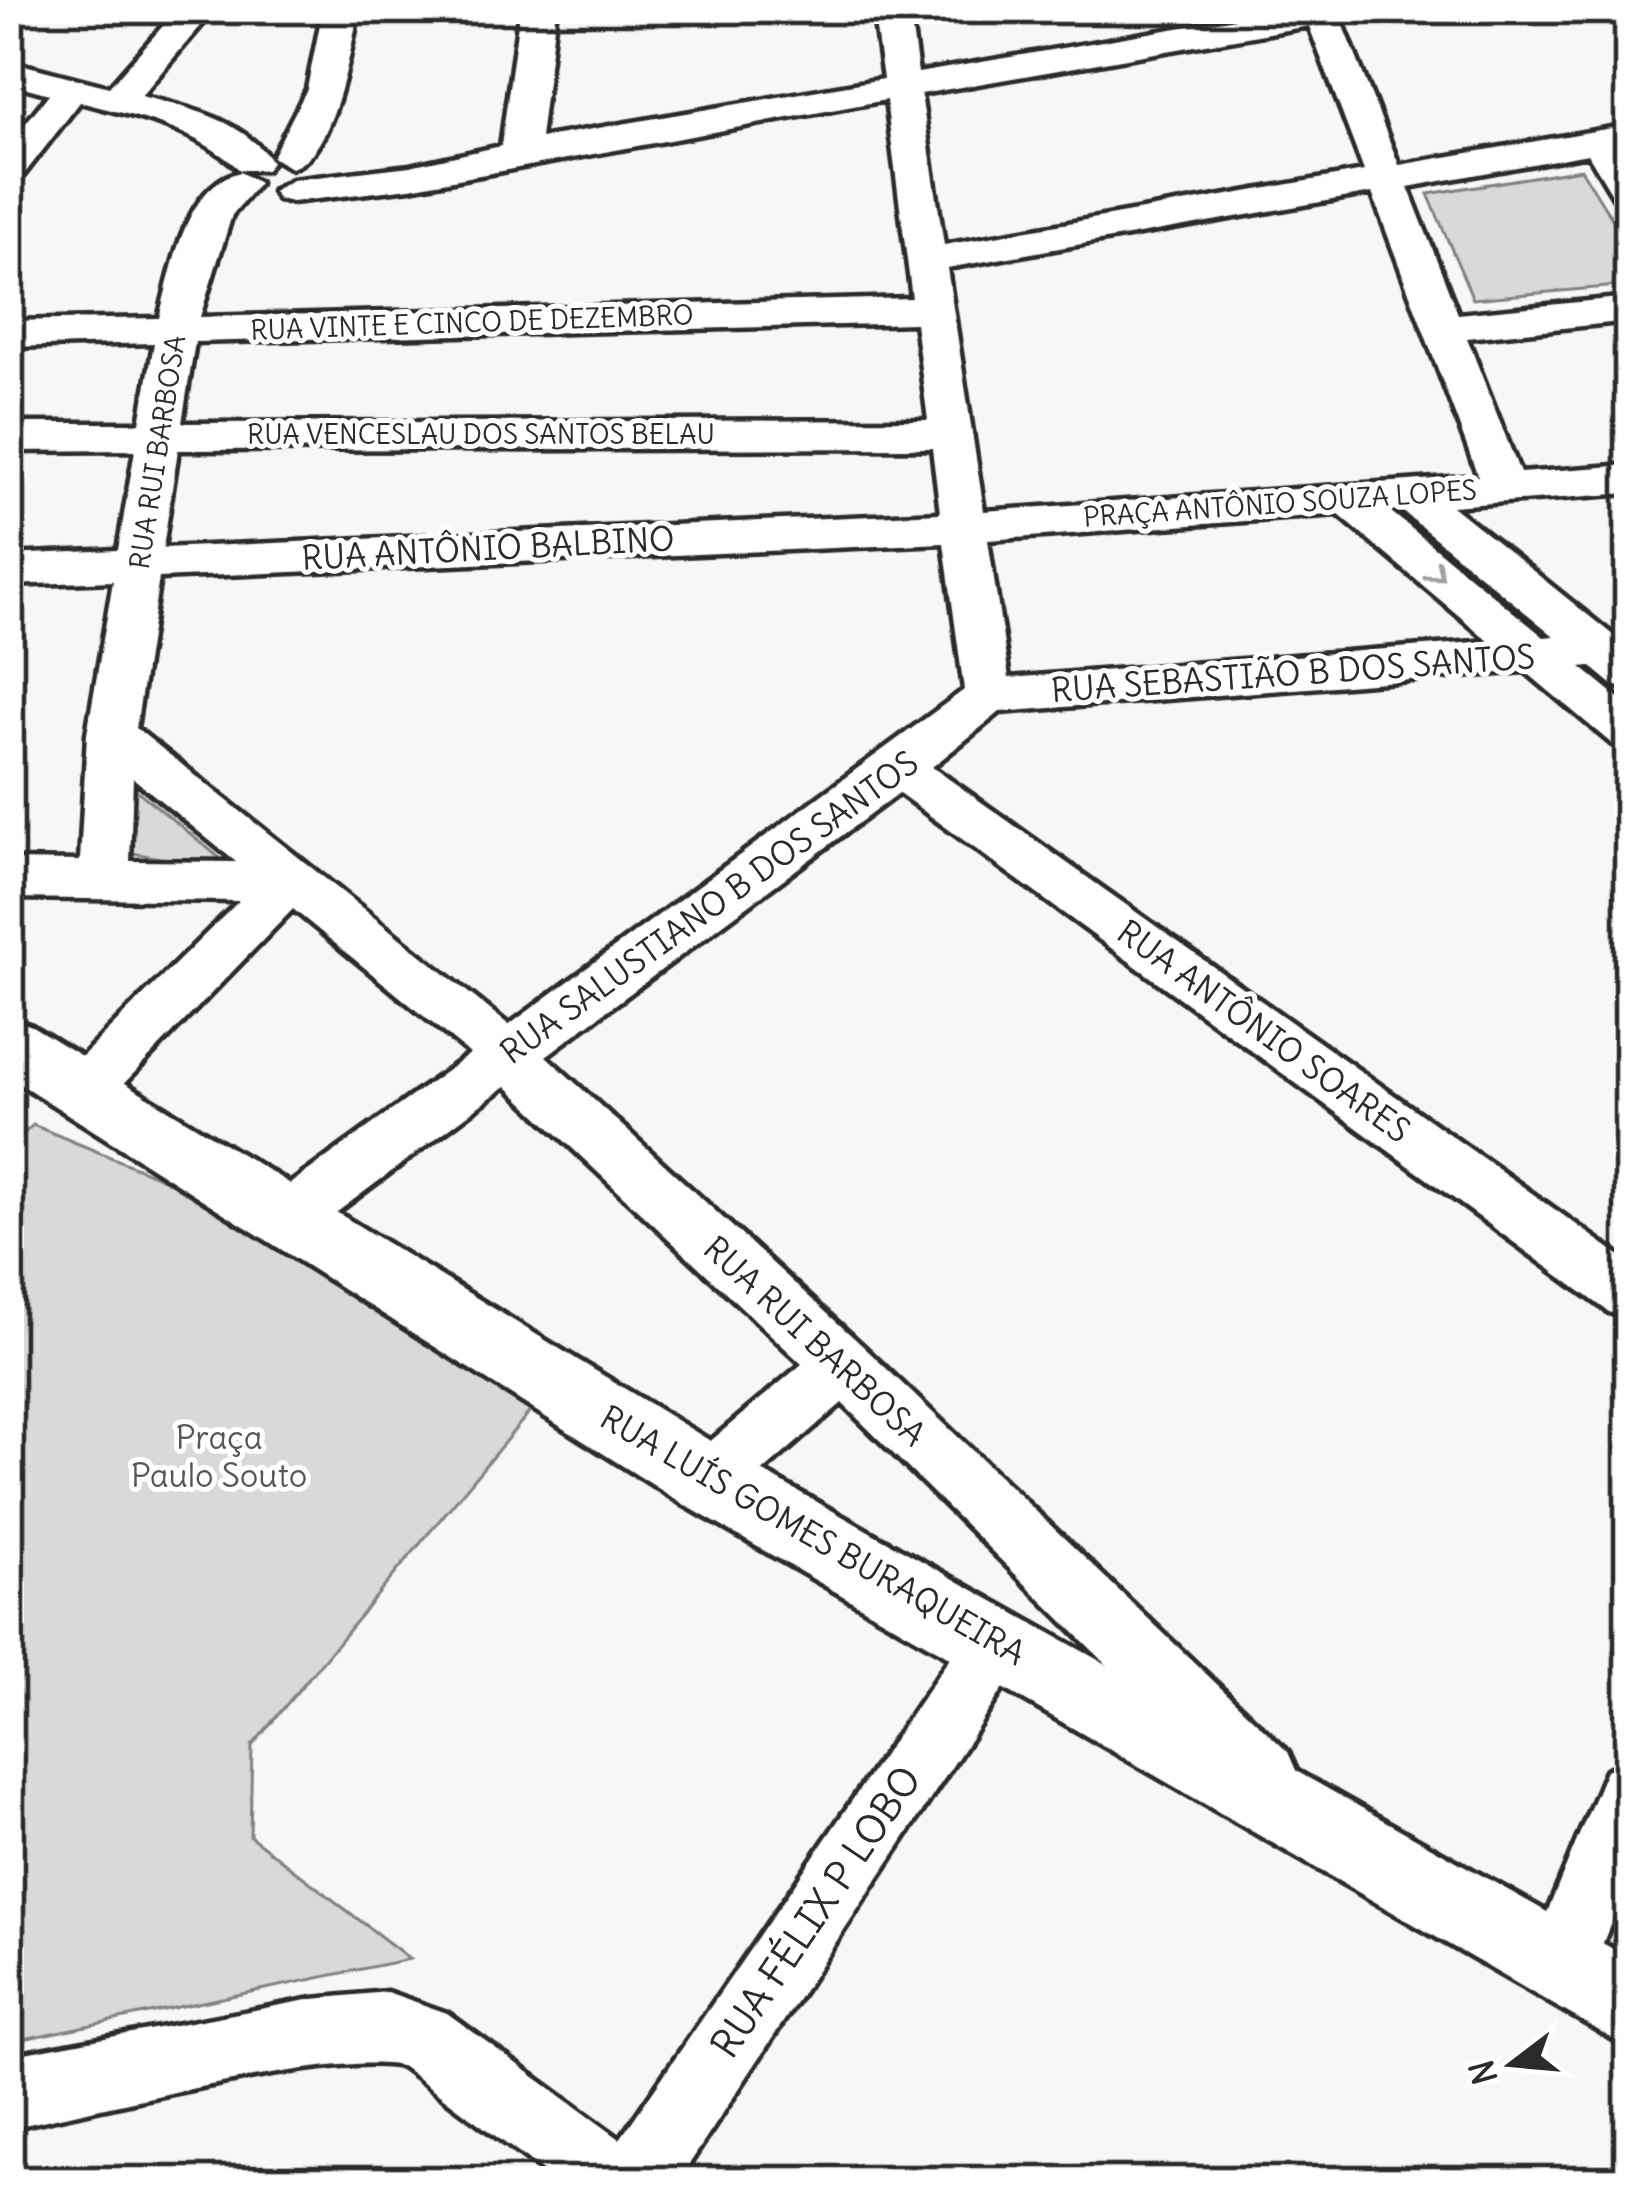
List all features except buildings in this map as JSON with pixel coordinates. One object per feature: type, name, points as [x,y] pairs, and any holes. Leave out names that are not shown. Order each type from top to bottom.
[{"type":"main road","name":"RUA LUÍS GOMES BURAQUEIRA","points":[[9,1044],[710,1480],[1629,2005]]},
{"type":"street","name":"RUA RUI BARBOSA","points":[[104,877],[111,734],[176,330],[200,242],[214,211],[275,171],[325,89],[341,9]]},
{"type":"street","points":[[530,150],[538,9]]},
{"type":"street","points":[[891,9],[988,696]]},
{"type":"street","points":[[1139,9],[1147,46]]},
{"type":"street","points":[[9,72],[212,128],[275,171],[410,177],[530,150],[904,89],[1330,11]]},
{"type":"street","name":"PRAÇA ANTÔNIO SOUZA LOPES","points":[[966,526],[1504,486],[1381,178],[1330,11]]},
{"type":"street","points":[[118,100],[192,15]]},
{"type":"street","points":[[9,169],[72,88]]},
{"type":"street","points":[[928,260],[1614,139],[1629,191]]},
{"type":"street","points":[[1441,328],[1629,309]]},
{"type":"street","name":"RUA VINTE E CINCO DE DEZEMBRO","points":[[9,334],[936,310]]},
{"type":"street","name":"RUA VENCESLAU DOS SANTOS BELAU","points":[[9,437],[952,434]]},
{"type":"street","points":[[1504,486],[1629,479]]},
{"type":"street","points":[[1408,493],[1614,661]]},
{"type":"street","points":[[1346,498],[1629,732]]},
{"type":"street","name":"RUA ANTÔNIO BALBINO","points":[[9,570],[966,526]]},
{"type":"street","name":"RUA SEBASTIÃO B DOS SANTOS","points":[[988,696],[1533,654],[1614,661]]},
{"type":"street","name":"RUA SALUSTIANO B DOS SANTOS","points":[[289,1216],[898,769],[988,696]]},
{"type":"street","name":"RUA RUI BARBOSA","points":[[111,734],[509,1055],[843,1365],[1318,1826]]},
{"type":"street","name":"RUA ANTÔNIO SOARES","points":[[898,769],[1629,1294]]},
{"type":"street","points":[[9,879],[289,882]]},
{"type":"street","points":[[85,1088],[289,882]]},
{"type":"street","points":[[710,1480],[843,1365]]},
{"type":"street","name":"RUA FÉLIX P LOBO","points":[[635,2181],[997,1643]]},
{"type":"street","points":[[1560,1966],[1629,1793]]},
{"type":"street","points":[[9,2092],[313,2034],[387,2027],[422,2038],[617,2181]]},
{"type":"green space","points":[[1581,169],[1629,246],[1629,285],[1473,299],[1428,194]]},
{"type":"green space","points":[[134,788],[237,872],[116,850]]},
{"type":"green space","name":"Praça Paulo Souto","points":[[33,1125],[188,1189],[532,1409],[252,1746],[250,1836],[410,1959],[9,2042],[9,1148]]}]
